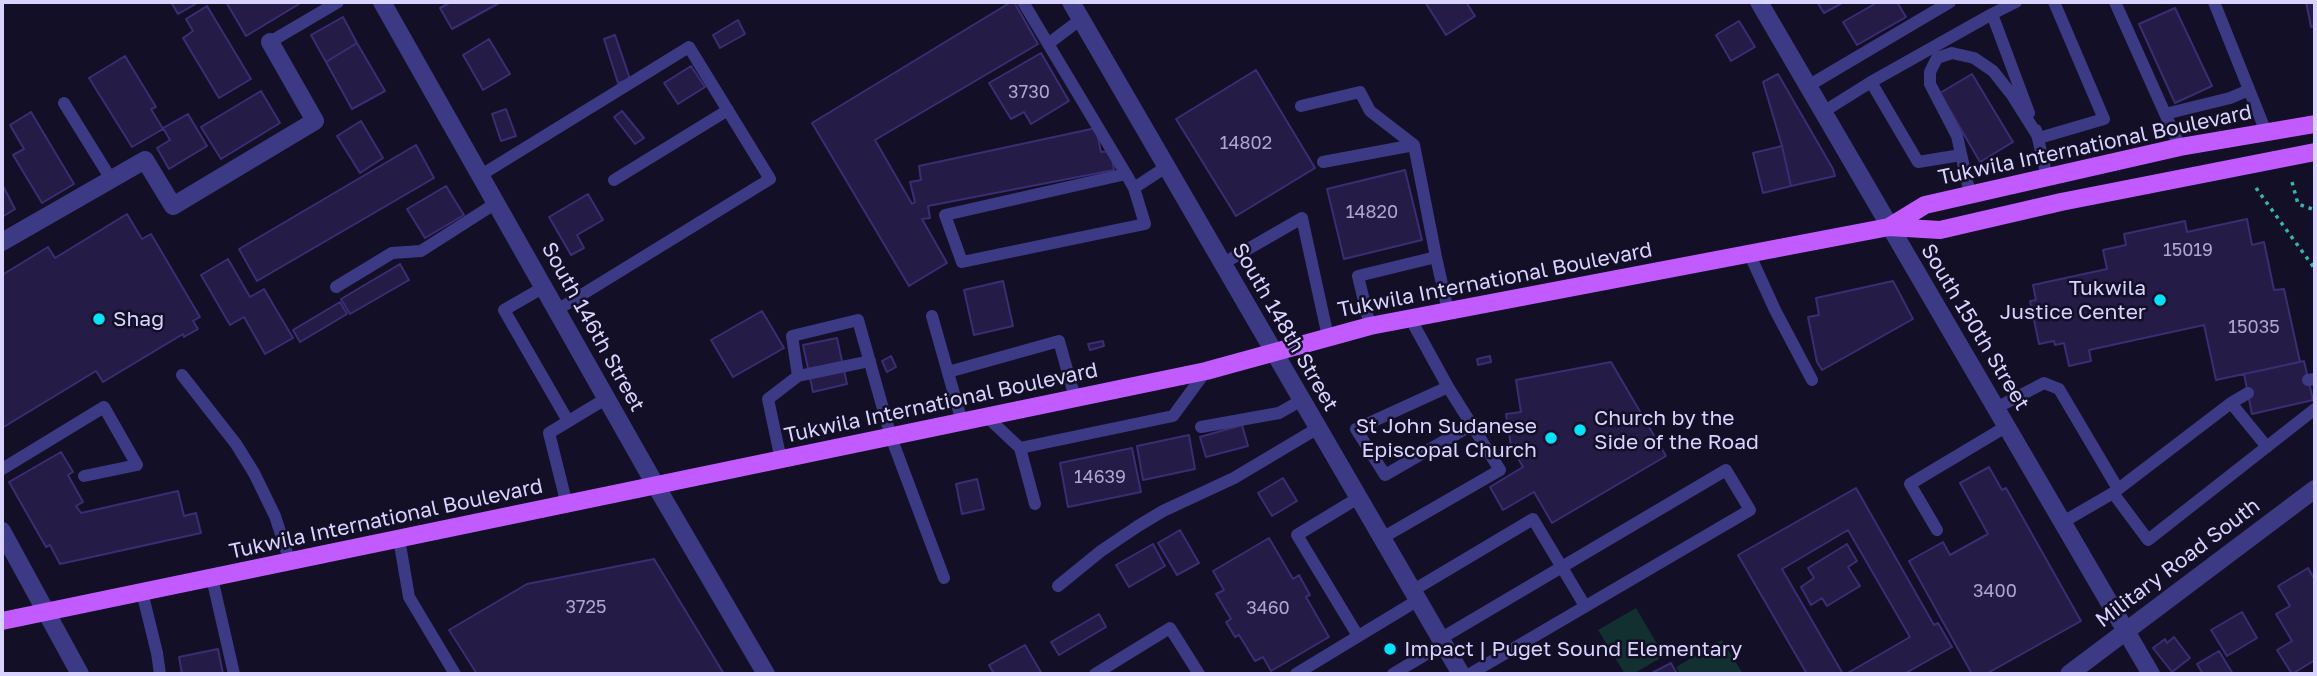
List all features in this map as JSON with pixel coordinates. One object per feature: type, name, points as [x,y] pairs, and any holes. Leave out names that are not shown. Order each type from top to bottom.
[{"type":"main road","name":"Tukwila International Boulevard","points":[[1889,227],[1925,205],[1970,194],[2180,147],[2315,124]]},
{"type":"main road","name":"Tukwila International Boulevard","points":[[2,621],[1206,371],[1370,326],[1889,227],[1940,230],[2088,197],[2315,152]]},
{"type":"street","name":"South 146th Street","points":[[382,2],[656,486],[766,674]]},
{"type":"street","name":"South 148th Street","points":[[1071,2],[1461,674]]},
{"type":"street","name":"South 150th Street","points":[[1759,2],[2151,674]]},
{"type":"street","points":[[2,242],[145,160],[173,206],[315,121],[270,42]]},
{"type":"street","name":"Military Road South","points":[[2069,674],[2315,489]]},
{"type":"street","points":[[2,531],[79,674]]},
{"type":"lane","points":[[270,42],[338,2]]},
{"type":"lane","points":[[1023,2],[1126,174],[1134,188],[1145,224],[962,262],[945,215],[1126,174]]},
{"type":"lane","points":[[1808,86],[1950,2]]},
{"type":"lane","points":[[1822,112],[2017,2]]},
{"type":"lane","points":[[2039,138],[2104,119],[2054,2]]},
{"type":"lane","points":[[2115,2],[2180,147]]},
{"type":"lane","points":[[2214,2],[2266,132]]},
{"type":"lane","points":[[1992,14],[2039,138],[2047,177]]},
{"type":"lane","points":[[1048,44],[1081,19]]},
{"type":"lane","points":[[481,175],[689,47],[771,179],[557,310]]},
{"type":"lane","points":[[1970,194],[1957,136],[1930,84],[1930,72],[1937,58],[1952,53],[1974,58],[1993,71],[2039,138]]},
{"type":"lane","points":[[1871,82],[1918,162],[1961,155]]},
{"type":"lane","points":[[2165,114],[2230,98],[2249,90]]},
{"type":"lane","points":[[1301,106],[1360,92],[1370,111],[1414,145],[1448,311]]},
{"type":"lane","points":[[64,103],[111,179]]},
{"type":"lane","points":[[614,180],[728,110]]},
{"type":"lane","points":[[1323,162],[1414,145]]},
{"type":"lane","points":[[1134,188],[1166,167]]},
{"type":"lane","points":[[336,287],[392,253],[421,251],[496,203]]},
{"type":"lane","points":[[1222,264],[1302,218],[1328,337]]},
{"type":"lane","points":[[1749,253],[1812,380]]},
{"type":"lane","points":[[1370,326],[1358,276],[1436,257]]},
{"type":"lane","points":[[544,287],[504,310],[568,421]]},
{"type":"lane","points":[[932,316],[962,422]]},
{"type":"lane","points":[[1382,538],[1500,470],[1448,387],[1410,318]]},
{"type":"lane","points":[[804,375],[792,335],[858,320],[891,436],[944,578]]},
{"type":"lane","points":[[948,372],[1059,341],[1075,398]]},
{"type":"lane","points":[[781,460],[768,399],[804,375],[870,361]]},
{"type":"lane","points":[[1020,448],[1173,416],[1206,371]]},
{"type":"lane","points":[[182,375],[236,444],[254,473],[275,516],[290,562]]},
{"type":"lane","points":[[1996,408],[2044,383],[2059,389],[2116,491],[2148,540],[2315,410]]},
{"type":"lane","points":[[1448,387],[1356,429],[1385,475],[1472,425]]},
{"type":"lane","points":[[2063,522],[2116,491],[2231,403],[2248,393]]},
{"type":"lane","points":[[567,505],[549,433],[607,398]]},
{"type":"lane","points":[[1201,428],[1279,413],[1301,400]]},
{"type":"lane","points":[[2231,403],[2267,447]]},
{"type":"lane","points":[[2,469],[104,407],[137,465],[84,476]]},
{"type":"lane","points":[[986,416],[1020,448],[1035,504]]},
{"type":"lane","points":[[1937,530],[1910,484],[2007,426]]},
{"type":"lane","points":[[1058,586],[1101,551],[1138,526],[1163,511],[1234,478],[1318,428]]},
{"type":"lane","points":[[1393,674],[1411,670],[1442,641],[1727,470],[1750,510],[1470,674]]},
{"type":"lane","points":[[1358,498],[1297,535],[1358,636]]},
{"type":"lane","points":[[1296,674],[1358,636],[1415,595],[1533,519],[1585,606]]},
{"type":"lane","points":[[399,539],[409,597],[455,674]]},
{"type":"lane","points":[[212,578],[234,674]]},
{"type":"lane","points":[[142,592],[160,674]]},
{"type":"lane","points":[[1095,674],[1170,628],[1199,674]]},
{"type":"path","points":[[2292,181],[2298,204],[2315,210]]},
{"type":"path","points":[[2256,188],[2315,269]]},
{"type":"green space","points":[[1636,608],[1664,656],[1633,674],[1625,674],[1598,630]]},
{"type":"green space","points":[[1722,640],[1743,674],[1680,674],[1676,667]]},
{"type":"building","points":[[171,2],[199,2],[178,14]]},
{"type":"building","points":[[226,2],[297,2],[299,4],[246,36]]},
{"type":"building","points":[[451,2],[501,2],[452,29],[440,8]]},
{"type":"building","points":[[1014,2],[1038,44],[875,140],[912,204],[915,202],[910,182],[921,180],[919,166],[1096,128],[1101,152],[1111,151],[1114,170],[928,206],[930,218],[922,219],[947,263],[909,286],[812,123]]},
{"type":"building","points":[[1425,2],[1466,2],[1475,16],[1446,35]]},
{"type":"building","points":[[1817,2],[1844,2],[1824,13]]},
{"type":"building","points":[[1878,2],[1897,2],[1906,17],[1857,45],[1843,22]]},
{"type":"building","points":[[2306,2],[2315,2],[2315,26],[2311,27]]},
{"type":"building","points":[[207,6],[251,79],[219,98],[183,38],[193,31],[186,19]]},
{"type":"building","points":[[2175,8],[2212,86],[2175,103],[2139,24]]},
{"type":"building","points":[[343,17],[357,43],[326,62],[311,35]]},
{"type":"building","points":[[738,20],[745,34],[720,48],[713,35]]},
{"type":"building","points":[[1739,21],[1755,47],[1731,61],[1716,35]]},
{"type":"building","points":[[615,35],[630,79],[618,83],[604,39]]},
{"type":"building","points":[[489,39],[510,74],[483,90],[463,55]]},
{"type":"building","points":[[357,43],[385,91],[352,109],[326,62]]},
{"type":"building","points":[[1041,53],[1069,101],[1031,124],[1024,112],[1011,119],[989,83]]},
{"type":"building","points":[[125,56],[156,107],[151,109],[163,129],[132,147],[89,78]]},
{"type":"building","points":[[691,66],[705,87],[678,104],[664,83]]},
{"type":"building","points":[[1256,70],[1315,168],[1236,216],[1176,119]]},
{"type":"building","points":[[1778,74],[1835,176],[1791,186],[1763,82]]},
{"type":"building","points":[[1972,74],[2013,142],[1980,162],[1940,93]]},
{"type":"building","points":[[261,91],[280,123],[221,159],[201,127]]},
{"type":"building","points":[[506,109],[516,136],[501,141],[492,114]]},
{"type":"building","points":[[622,111],[644,138],[635,144],[614,117]]},
{"type":"building","points":[[31,112],[74,184],[42,203],[13,155],[24,149],[10,125]]},
{"type":"building","points":[[188,114],[207,146],[169,169],[157,148],[170,140],[163,128]]},
{"type":"building","points":[[361,121],[383,158],[360,173],[337,136]]},
{"type":"building","points":[[416,145],[434,178],[257,281],[239,249]]},
{"type":"building","points":[[1782,146],[1791,186],[1763,193],[1753,153]]},
{"type":"building","points":[[1405,170],[1422,240],[1344,259],[1327,189]]},
{"type":"building","points":[[2,184],[15,209],[2,217]]},
{"type":"building","points":[[446,186],[464,215],[425,238],[407,209]]},
{"type":"building","points":[[588,194],[603,220],[577,235],[584,248],[571,255],[549,217]]},
{"type":"building","name":"Shag","points":[[127,214],[142,239],[151,234],[200,317],[193,321],[198,329],[184,337],[183,334],[103,382],[96,371],[2,428],[2,275],[48,247],[55,258]]},
{"type":"building","name":"Tukwila Justice Center","points":[[2247,219],[2252,245],[2264,242],[2274,290],[2284,289],[2300,362],[2216,380],[2204,325],[2089,350],[2091,361],[2069,366],[2064,343],[2055,345],[2054,341],[2039,344],[2030,301],[2036,300],[2033,285],[2107,269],[2103,250],[2126,245],[2124,234],[2185,221],[2187,232]]},
{"type":"building","points":[[228,259],[250,297],[264,289],[293,338],[265,354],[244,317],[230,325],[201,275]]},
{"type":"building","points":[[400,264],[409,280],[350,314],[341,299]]},
{"type":"building","points":[[1003,281],[1013,326],[974,335],[964,290]]},
{"type":"building","points":[[1893,281],[1913,319],[1822,370],[1817,362],[1808,317],[1819,315],[1816,298]]},
{"type":"building","points":[[340,302],[347,314],[300,342],[293,330]]},
{"type":"building","points":[[762,311],[784,348],[733,377],[711,340]]},
{"type":"building","points":[[837,338],[847,384],[813,392],[803,345]]},
{"type":"building","points":[[1103,341],[1104,346],[1090,350],[1088,344]]},
{"type":"building","points":[[891,356],[896,367],[887,372],[882,361]]},
{"type":"building","points":[[1490,356],[1491,362],[1478,365],[1477,359]]},
{"type":"building","points":[[2304,361],[2313,400],[2252,414],[2244,374]]},
{"type":"building","name":"Church by the Side of the Road","points":[[1611,362],[1666,456],[1552,523],[1534,492],[1503,510],[1490,487],[1523,467],[1511,446],[1506,414],[1521,412],[1516,380]]},
{"type":"building","points":[[1242,425],[1248,446],[1206,457],[1200,437]]},
{"type":"building","points":[[1189,435],[1195,469],[1143,480],[1137,446]]},
{"type":"building","points":[[1132,448],[1141,492],[1068,507],[1060,463]]},
{"type":"building","points":[[61,452],[73,472],[68,475],[83,502],[76,506],[81,513],[178,491],[184,516],[196,513],[201,533],[60,564],[50,545],[46,547],[9,482]]},
{"type":"building","points":[[1989,467],[2002,490],[2006,488],[2081,621],[1986,674],[1972,674],[1909,561],[1943,542],[1950,555],[1988,534],[1960,483]]},
{"type":"building","points":[[1283,478],[1297,501],[1272,516],[1258,493]]},
{"type":"building","points":[[977,479],[984,509],[962,514],[956,484]]},
{"type":"building","points":[[1856,488],[1934,625],[1938,623],[1952,647],[1904,674],[1846,674],[1910,637],[1848,530],[1782,569],[1843,674],[1807,674],[1738,555]]},
{"type":"building","points":[[1180,530],[1199,563],[1177,575],[1158,543]]},
{"type":"building","points":[[1269,538],[1293,579],[1299,575],[1310,595],[1306,597],[1329,637],[1271,671],[1263,657],[1255,661],[1239,635],[1235,637],[1226,622],[1231,619],[1216,594],[1224,590],[1213,571]]},
{"type":"building","points":[[1153,544],[1165,566],[1129,587],[1116,565]]},
{"type":"building","points":[[1847,544],[1857,561],[1848,567],[1860,586],[1827,606],[1822,598],[1811,605],[1801,587],[1814,578],[1808,568]]},
{"type":"building","points":[[654,559],[724,674],[477,674],[449,630],[527,584]]},
{"type":"building","points":[[2308,568],[2315,580],[2315,660],[2292,674],[2277,650],[2292,641],[2276,614],[2290,606],[2278,586]]},
{"type":"building","points":[[2242,612],[2257,638],[2227,656],[2211,630]]},
{"type":"building","points":[[1099,614],[1106,627],[1059,655],[1051,642]]},
{"type":"building","points":[[2174,637],[2190,658],[2172,672],[2153,648],[2165,639],[2167,643]]},
{"type":"building","points":[[1025,645],[1042,674],[994,674],[989,665]]},
{"type":"building","points":[[218,649],[223,674],[182,674],[179,657]]},
{"type":"building","points":[[2219,651],[2233,674],[2203,674],[2197,664]]},
{"type":"building","points":[[1671,663],[1677,674],[1650,674]]},
{"type":"place","name":"Tukwila Justice Center","points":[[2160,300]]},
{"type":"place","name":"Shag","points":[[99,319]]},
{"type":"place","name":"Church by the Side of the Road","points":[[1580,430]]},
{"type":"place","name":"St John Sudanese Episcopal Church","points":[[1551,438]]},
{"type":"place","name":"Impact | Puget Sound Elementary","points":[[1390,649]]}]
